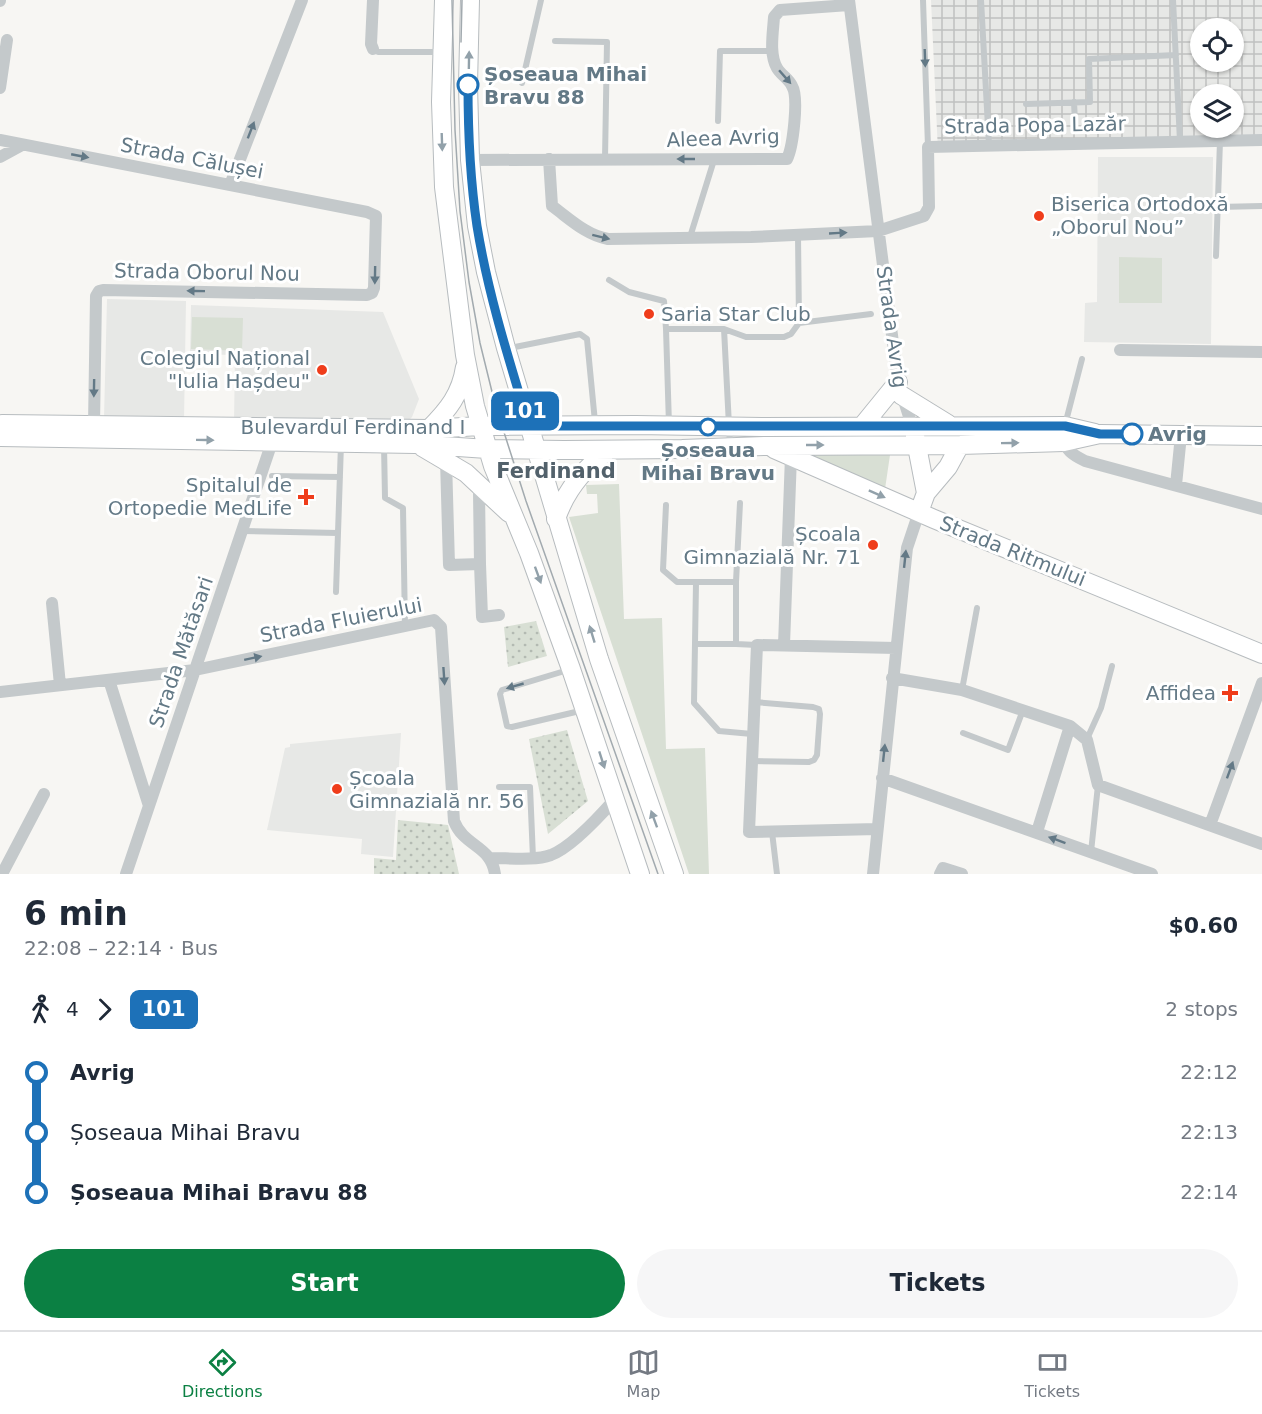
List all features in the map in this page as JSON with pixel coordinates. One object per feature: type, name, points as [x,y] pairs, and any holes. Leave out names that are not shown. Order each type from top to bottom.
[{"type":"main road","points":[[444,0],[441,120],[444,187],[465,355],[480,426],[571,669],[640,874]]},
{"type":"main road","points":[[470,0],[468,84],[470,160],[483,261],[506,348],[599,658],[674,874]]},
{"type":"main road","points":[[429,429],[459,392],[464,374],[465,355]]},
{"type":"main road","points":[[863,425],[900,389],[922,410],[952,426]]},
{"type":"main road","name":"Bulevardul Ferdinand I","points":[[0,424],[272,442],[340,444],[429,429],[595,425],[952,426],[1065,434],[1262,436]]},
{"type":"main road","name":"Strada Avrig","points":[[912,426],[918,445],[926,493],[919,512]]},
{"type":"main road","name":"Bulevardul Ferdinand I","points":[[0,436],[105,430],[385,436],[415,444],[488,449],[609,450],[960,445],[1065,434]]},
{"type":"main road","points":[[415,444],[446,460],[480,484],[517,521]]},
{"type":"main road","points":[[926,493],[948,467],[960,445]]},
{"type":"main road","name":"Strada Ritmului","points":[[765,446],[1262,654]]},
{"type":"main road","points":[[556,519],[575,481],[609,450]]},
{"type":"street","points":[[230,184],[302,0]]},
{"type":"street","points":[[373,0],[371,44],[373,49]]},
{"type":"street","name":"Aleea Avrig","points":[[470,160],[787,159],[795,122],[794,87],[777,68],[773,51],[774,17],[780,10],[849,3]]},
{"type":"street","name":"Strada Avrig","points":[[849,3],[900,389],[912,426]]},
{"type":"street","points":[[0,88],[7,40]]},
{"type":"street","name":"Strada Călușei","points":[[0,140],[230,184],[367,212],[376,216]]},
{"type":"street","name":"Strada Popa Lazăr","points":[[878,231],[924,216],[927,212],[929,207],[928,147],[1076,140],[1180,142],[1262,140]]},
{"type":"street","points":[[0,157],[22,146]]},
{"type":"street","points":[[549,159],[552,206],[598,237],[608,239],[798,235],[878,231]]},
{"type":"street","name":"Strada Oborul Nou","points":[[105,430],[96,296],[99,291],[367,295],[374,288],[376,216]]},
{"type":"street","points":[[1120,350],[1262,352]]},
{"type":"street","points":[[1065,434],[1069,452],[1085,461],[1262,509]]},
{"type":"street","points":[[1176,484],[1181,435]]},
{"type":"street","name":"Strada Mătăsari","points":[[126,874],[272,442]]},
{"type":"street","points":[[784,645],[791,456]]},
{"type":"street","points":[[446,460],[449,565],[480,564]]},
{"type":"street","points":[[479,492],[482,617],[500,615]]},
{"type":"street","name":"Strada Avrig","points":[[873,874],[907,548],[919,512]]},
{"type":"street","points":[[52,603],[60,686]]},
{"type":"street","name":"Strada Fluierului","points":[[0,692],[195,670],[435,620],[441,627],[454,821],[464,837],[491,858]]},
{"type":"street","points":[[877,829],[749,832],[757,645],[896,648]]},
{"type":"street","points":[[892,678],[962,690],[1070,726],[1087,740],[1098,785],[1262,844]]},
{"type":"street","points":[[109,680],[149,806]]},
{"type":"street","points":[[1210,825],[1262,683]]},
{"type":"street","points":[[1037,832],[1070,726]]},
{"type":"street","points":[[882,778],[1152,874]]},
{"type":"street","points":[[2,874],[44,794]]},
{"type":"street","points":[[495,874],[491,858],[533,858],[550,855],[560,850],[598,818],[615,799]]},
{"type":"street","points":[[940,874],[943,868],[962,874]]},
{"type":"lane","points":[[522,83],[540,0]]},
{"type":"lane","points":[[923,0],[928,147]]},
{"type":"lane","points":[[981,0],[989,145]]},
{"type":"lane","points":[[1173,0],[1180,142]]},
{"type":"lane","points":[[555,41],[607,42],[605,159]]},
{"type":"lane","points":[[373,49],[378,52],[442,52]]},
{"type":"lane","points":[[718,121],[720,51],[773,51]]},
{"type":"lane","points":[[1026,104],[1090,102],[1089,59],[1176,55]]},
{"type":"lane","points":[[1074,102],[1075,122]]},
{"type":"lane","points":[[1216,256],[1220,141]]},
{"type":"lane","points":[[690,237],[714,159]]},
{"type":"lane","points":[[1218,207],[1262,206]]},
{"type":"lane","points":[[666,329],[724,328],[746,337],[784,337],[791,334],[800,323],[798,235]]},
{"type":"lane","points":[[609,280],[629,292],[664,301],[669,425]]},
{"type":"lane","points":[[800,323],[871,314]]},
{"type":"lane","points":[[724,328],[730,447]]},
{"type":"lane","points":[[506,348],[580,334],[587,339],[595,425]]},
{"type":"lane","points":[[1065,434],[1082,359]]},
{"type":"lane","points":[[385,436],[385,498],[403,508],[405,626]]},
{"type":"lane","points":[[336,592],[340,444]]},
{"type":"lane","points":[[272,476],[339,477]]},
{"type":"lane","points":[[736,644],[740,502]]},
{"type":"lane","points":[[666,505],[663,570],[677,582],[736,582]]},
{"type":"lane","points":[[243,531],[338,534]]},
{"type":"lane","points":[[696,583],[694,703],[719,731],[752,734]]},
{"type":"lane","points":[[962,690],[977,608]]},
{"type":"lane","points":[[695,645],[757,645]]},
{"type":"lane","points":[[1087,740],[1101,708],[1112,666]]},
{"type":"lane","points":[[571,669],[502,690],[500,694],[507,726],[512,727],[585,709]]},
{"type":"lane","points":[[751,761],[809,762],[814,760],[817,755],[820,714],[819,709],[813,707],[753,702]]},
{"type":"lane","points":[[963,733],[1008,750],[1024,710]]},
{"type":"lane","points":[[1091,852],[1098,785]]},
{"type":"lane","points":[[499,787],[530,788],[533,858]]},
{"type":"lane","points":[[772,832],[777,874]]},
{"type":"shaded area","points":[[931,0],[1262,0],[1262,144],[938,152]]},
{"type":"shaded area","points":[[1098,157],[1213,157],[1211,344],[1084,342],[1085,303],[1097,302]]},
{"type":"shaded area","points":[[1119,257],[1162,258],[1162,303],[1119,303]]},
{"type":"shaded area","points":[[107,299],[186,301],[184,420],[104,418]]},
{"type":"shaded area","name":"Colegiul Național \"Iulia Hașdeu\"","points":[[191,305],[383,312],[419,399],[412,417],[409,420],[234,423],[235,355],[190,354]]},
{"type":"shaded area","points":[[192,317],[243,318],[242,351],[191,349]]},
{"type":"shaded area","points":[[807,455],[890,455],[885,489]]},
{"type":"shaded area","points":[[619,484],[624,619],[662,618],[666,749],[705,748],[709,874],[689,874],[569,517],[598,513],[597,494],[587,494],[586,485]]},
{"type":"shaded area","points":[[536,621],[547,656],[508,667],[504,627]]},
{"type":"shaded area","points":[[567,730],[588,801],[548,834],[529,739]]},
{"type":"shaded area","name":"Școala Gimnazială nr. 56","points":[[401,733],[393,857],[361,854],[362,839],[267,830],[285,748],[290,747],[290,744]]},
{"type":"shaded area","points":[[398,820],[448,825],[459,874],[374,874],[374,858],[396,860]]},
{"type":"tram line","points":[[452,0],[455,130],[460,211],[480,343],[495,404],[526,501],[658,874]]},
{"type":"tram line","points":[[461,42],[462,0]]},
{"type":"bus line","name":"101","points":[[468,85],[468,129],[477,226],[494,308],[529,426],[1065,426],[1100,434],[1132,434]]},
{"type":"place","name":"Șoseaua Mihai Bravu 88","points":[[468,85]]},
{"type":"place","name":"Biserica Ortodoxă „Oborul Nou”","points":[[1039,216]]},
{"type":"place","name":"Saria Star Club","points":[[649,314]]},
{"type":"place","name":"Colegiul Național \"Iulia Hașdeu\"","points":[[322,370]]},
{"type":"place","name":"Șoseaua Mihai Bravu","points":[[708,427]]},
{"type":"place","name":"Avrig","points":[[1132,434]]},
{"type":"place","name":"Spitalul de Ortopedie MedLife","points":[[306,497]]},
{"type":"place","name":"Școala Gimnazială Nr. 71","points":[[873,545]]},
{"type":"place","name":"Affidea","points":[[1230,693]]},
{"type":"place","name":"Școala Gimnazială nr. 56","points":[[337,789]]},
{"type":"district","name":"Ferdinand","points":[[556,471]]}]
